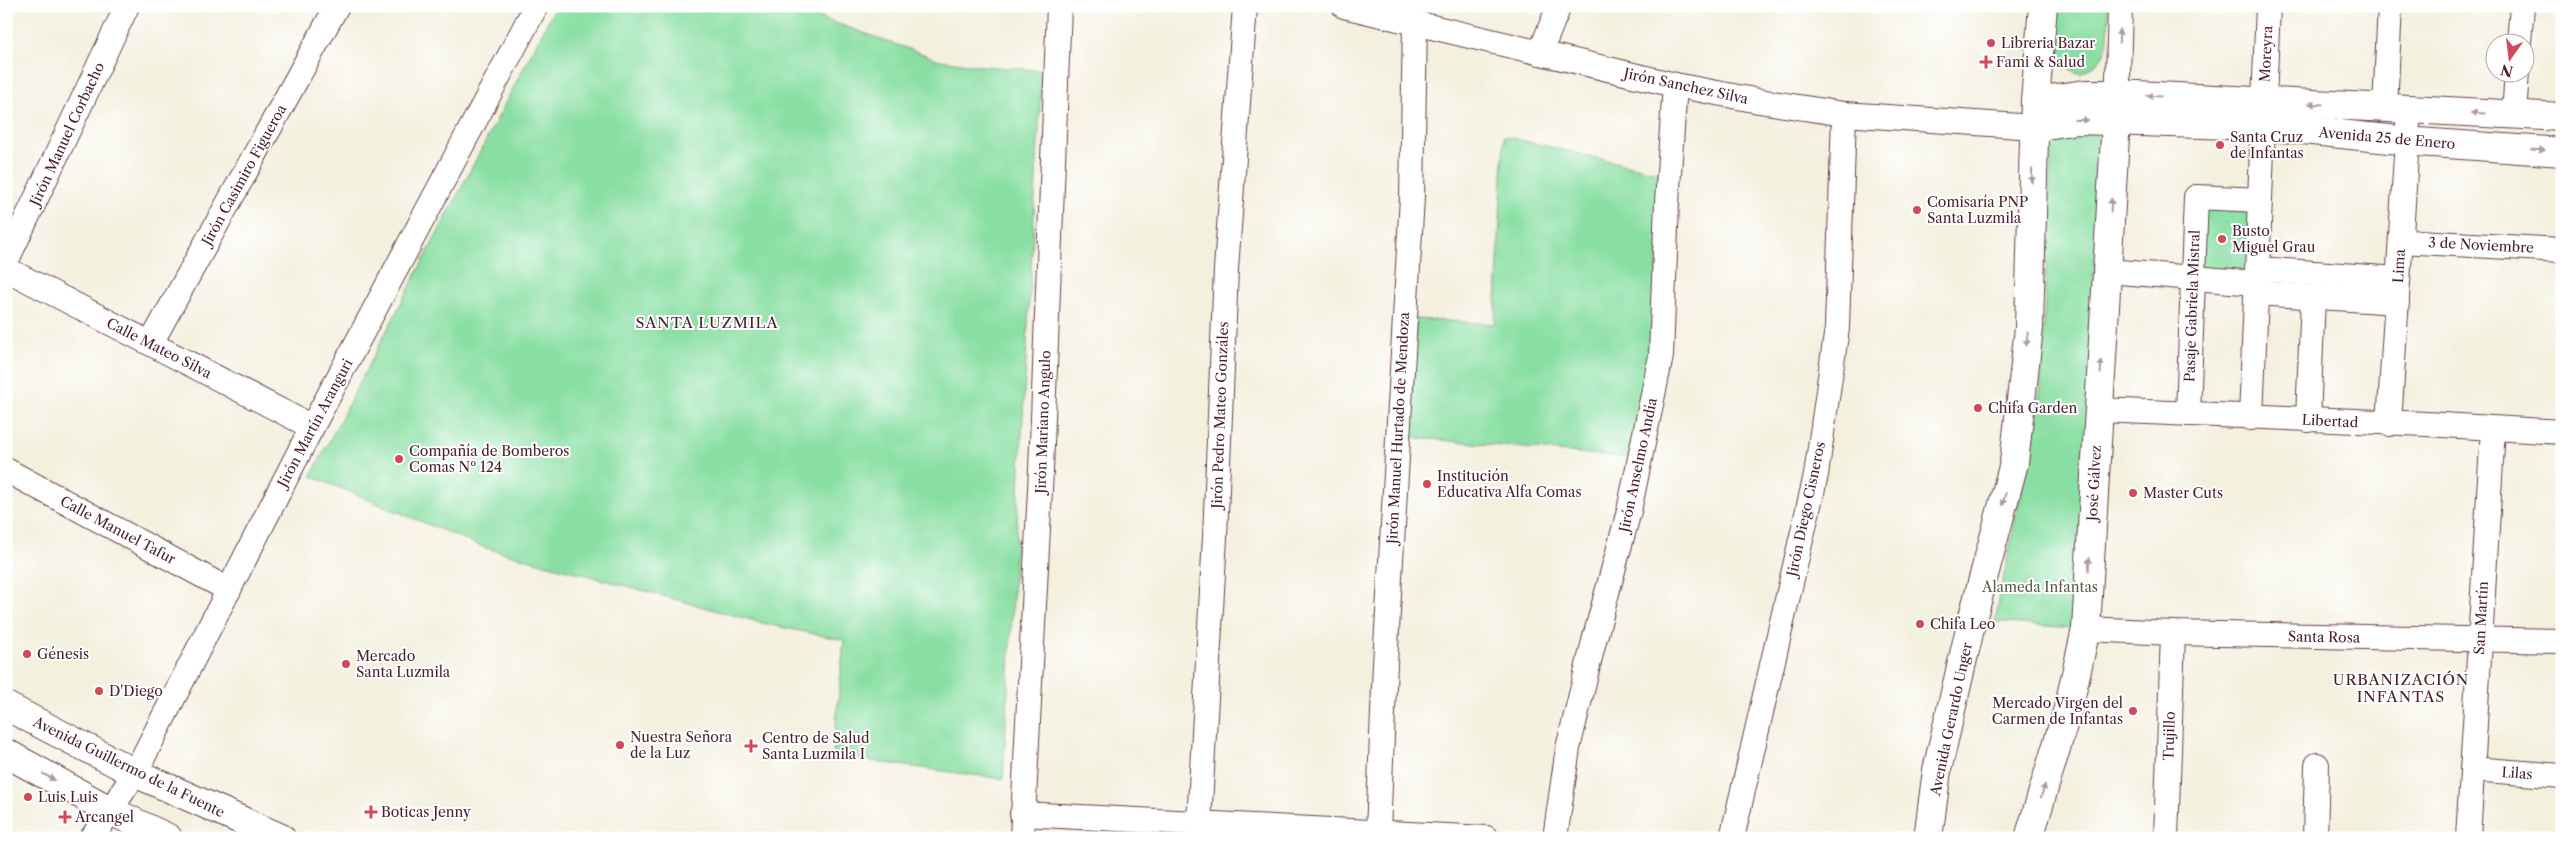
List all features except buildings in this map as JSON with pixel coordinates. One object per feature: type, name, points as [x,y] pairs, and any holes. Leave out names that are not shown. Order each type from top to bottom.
[{"type":"main road","name":"Avenida Gerardo Unger","points":[[1928,838],[1937,770],[1972,620],[2014,463],[2029,328],[2035,101],[2043,6]]},
{"type":"main road","name":"Avenida 25 de Enero","points":[[2035,101],[2084,94],[2117,107]]},
{"type":"main road","name":"Avenida 25 de Enero","points":[[2034,128],[2117,107],[2263,114],[2397,108],[2562,117]]},
{"type":"main road","name":"José Gálvez","points":[[2029,838],[2069,704],[2086,629],[2117,107]]},
{"type":"main road","name":"Avenida 25 de Enero","points":[[2263,114],[2407,141],[2562,152]]},
{"type":"main road","name":"Avenida Guillermo de la Fuente","points":[[6,706],[135,773],[281,838]]},
{"type":"main road","points":[[6,753],[111,811],[168,838]]},
{"type":"street","name":"Jirón Manuel Corbacho","points":[[6,262],[127,6]]},
{"type":"street","name":"Jirón Casimiro Figueroa","points":[[151,343],[337,6]]},
{"type":"street","name":"Jirón Martín Aranguri","points":[[92,838],[135,773],[312,427],[536,6]]},
{"type":"street","name":"Jirón Mariano Angulo","points":[[1022,838],[1041,470],[1059,6]]},
{"type":"street","name":"Jirón Pedro Mateo Gonzáles","points":[[1199,823],[1215,537],[1226,269],[1245,6]]},
{"type":"street","name":"Jirón Sanchez Silva","points":[[1344,6],[1675,85],[1844,114],[2034,128]]},
{"type":"street","points":[[1540,53],[1559,6]]},
{"type":"street","points":[[2117,107],[2120,6]]},
{"type":"street","name":"Moreyra","points":[[2251,418],[2268,6]]},
{"type":"street","name":"Lima","points":[[2389,424],[2407,141],[2397,108],[2390,6]]},
{"type":"street","points":[[2521,32],[2522,6]]},
{"type":"street","name":"Jirón Manuel Hurtado de Mendoza","points":[[1378,832],[1385,654],[1412,197],[1415,24]]},
{"type":"street","points":[[2514,115],[2516,82]]},
{"type":"street","name":"Jirón Anselmo Andía","points":[[1555,838],[1568,748],[1629,511],[1661,356],[1667,202],[1675,85]]},
{"type":"street","name":"Jirón Diego Cisneros","points":[[1732,838],[1816,475],[1837,328],[1844,114]]},
{"type":"street","name":"Pasaje Gabriela Mistral","points":[[2188,414],[2196,197],[2260,200]]},
{"type":"street","name":"3 de Noviembre","points":[[2400,241],[2562,250]]},
{"type":"street","name":"Calle Mateo Silva","points":[[6,269],[312,427]]},
{"type":"street","points":[[2107,271],[2257,281],[2398,279]]},
{"type":"street","points":[[2257,281],[2313,297],[2397,302]]},
{"type":"street","points":[[2308,420],[2313,297]]},
{"type":"street","name":"Libertad","points":[[2098,410],[2389,424],[2426,424],[2562,432]]},
{"type":"street","name":"San Martín","points":[[2468,838],[2492,429]]},
{"type":"street","name":"Calle Manuel Tafur","points":[[6,470],[229,590]]},
{"type":"street","name":"Santa Rosa","points":[[2086,629],[2174,634],[2562,641]]},
{"type":"street","name":"Trujillo","points":[[2166,838],[2174,634]]},
{"type":"street","points":[[2315,838],[2317,765]]},
{"type":"street","name":"Lilas","points":[[2472,769],[2562,776]]},
{"type":"street","points":[[1022,814],[1486,838]]},
{"type":"green space","points":[[556,6],[787,6],[940,60],[982,66],[1042,70],[1003,779],[833,756],[844,640],[766,624],[483,547],[311,476]]},
{"type":"green space","points":[[2055,6],[2109,6],[2108,38],[2104,54],[2091,68],[2080,74],[2060,64],[2052,46]]},
{"type":"green space","name":"Alameda Infantas","points":[[2077,120],[2101,139],[2093,367],[2074,628],[1995,622],[2041,386],[2052,135]]},
{"type":"green space","points":[[1504,136],[1661,173],[1654,354],[1632,458],[1409,437],[1416,319],[1495,324]]},
{"type":"green space","points":[[2196,197],[2254,199],[2251,274],[2194,270]]},
{"type":"place","name":"Libreria Bazar","points":[[1991,43]]},
{"type":"place","name":"Fami & Salud","points":[[1986,62]]},
{"type":"place","name":"Santa Cruz de Infantas","points":[[2220,145]]},
{"type":"place","name":"Comisaría PNP Santa Luzmila","points":[[1917,210]]},
{"type":"place","name":"Busto Miguel Grau","points":[[2222,239]]},
{"type":"place","name":"Chifa Garden","points":[[1978,408]]},
{"type":"place","name":"Compañía de Bomberos Comas Nº 124","points":[[399,459]]},
{"type":"place","name":"Institución Educativa Alfa Comas","points":[[1427,484]]},
{"type":"place","name":"Master Cuts","points":[[2133,493]]},
{"type":"place","name":"Chifa Leo","points":[[1920,624]]},
{"type":"place","name":"Génesis","points":[[27,654]]},
{"type":"place","name":"Mercado Santa Luzmila","points":[[346,664]]},
{"type":"place","name":"D'Diego","points":[[99,691]]},
{"type":"place","name":"Mercado Virgen del Carmen de Infantas","points":[[2133,711]]},
{"type":"place","name":"Nuestra Señora de la Luz","points":[[620,745]]},
{"type":"place","name":"Centro de Salud Santa Luzmila I","points":[[751,746]]},
{"type":"place","name":"Luis Luis","points":[[28,797]]},
{"type":"place","name":"Boticas Jenny","points":[[371,812]]},
{"type":"place","name":"Arcangel","points":[[65,817]]},
{"type":"district","name":"SANTA LUZMILA","points":[[707,322]]},
{"type":"district","name":"URBANIZACIÓN INFANTAS","points":[[2401,688]]}]
